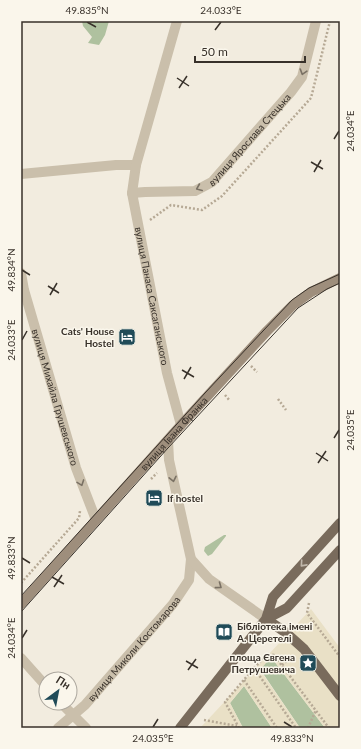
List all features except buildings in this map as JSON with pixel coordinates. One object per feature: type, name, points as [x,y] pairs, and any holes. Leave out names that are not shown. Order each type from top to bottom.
[{"type":"main road","name":"вулиця Івана Франка","points":[[21,604],[267,331],[293,305],[311,292],[340,278]]},
{"type":"main road","points":[[180,728],[266,619],[273,597],[340,522]]},
{"type":"main road","points":[[266,619],[287,608],[340,550]]},
{"type":"main road","points":[[266,619],[285,632],[304,649],[340,696]]},
{"type":"street","name":"вулиця Панаса Саксаганського","points":[[177,21],[136,165],[132,193],[167,373],[181,425]]},
{"type":"street","name":"вулиця Ярослава Стецька","points":[[132,193],[195,191],[212,182],[291,92],[302,77],[316,21]]},
{"type":"street","points":[[21,174],[116,165],[136,165]]},
{"type":"street","name":"вулиця Михайла Грушевського","points":[[21,273],[22,284],[76,468],[96,520]]},
{"type":"street","name":"вулиця Миколи Костомарова","points":[[58,728],[74,716],[85,705],[173,604],[189,580],[191,559],[169,460],[168,440]]},
{"type":"street","name":"вулиця Миколи Костомарова","points":[[191,559],[209,579],[266,619]]},
{"type":"street","points":[[21,658],[38,677]]},
{"type":"street","points":[[69,711],[86,728]]},
{"type":"path","points":[[250,365],[257,372]]},
{"type":"path","points":[[225,395],[230,401]]},
{"type":"path","points":[[278,399],[286,410]]},
{"type":"path","points":[[21,583],[79,518],[80,509]]},
{"type":"path","points":[[313,598],[307,605],[307,613],[340,657]]},
{"type":"path","points":[[238,727],[224,702],[268,654],[274,655],[329,728]]},
{"type":"path","points":[[282,665],[288,660]]},
{"type":"path","points":[[254,668],[296,728]]},
{"type":"path","points":[[244,680],[277,728]]},
{"type":"path","points":[[308,728],[316,710]]},
{"type":"path","points":[[204,720],[238,727]]},
{"type":"green space","points":[[82,21],[109,21],[105,35],[99,45],[88,43],[92,37],[83,26]]},
{"type":"green space","points":[[224,535],[226,536],[212,554],[208,556],[204,551],[205,547]]},
{"type":"green space","points":[[271,657],[325,728],[300,728],[260,669]]},
{"type":"green space","points":[[244,686],[272,728],[243,728],[230,703]]},
{"type":"shaded area","name":"площа Євгена Петрушевича","points":[[311,609],[340,648],[340,728],[325,728],[271,657],[260,670],[300,728],[272,728],[244,686],[230,703],[243,728],[200,728]]},
{"type":"tram line","points":[[21,596],[205,393],[292,300],[309,288],[340,274]]},
{"type":"tram line","points":[[21,612],[168,448],[298,308],[327,289],[340,283]]},
{"type":"place","name":"Cats' House Hostel","points":[[127,337]]},
{"type":"place","name":"If hostel","points":[[154,498]]},
{"type":"place","name":"Бібліотека імені А. Церетелі","points":[[224,632]]},
{"type":"place","name":"площа Євгена Петрушевича","points":[[308,663]]}]
